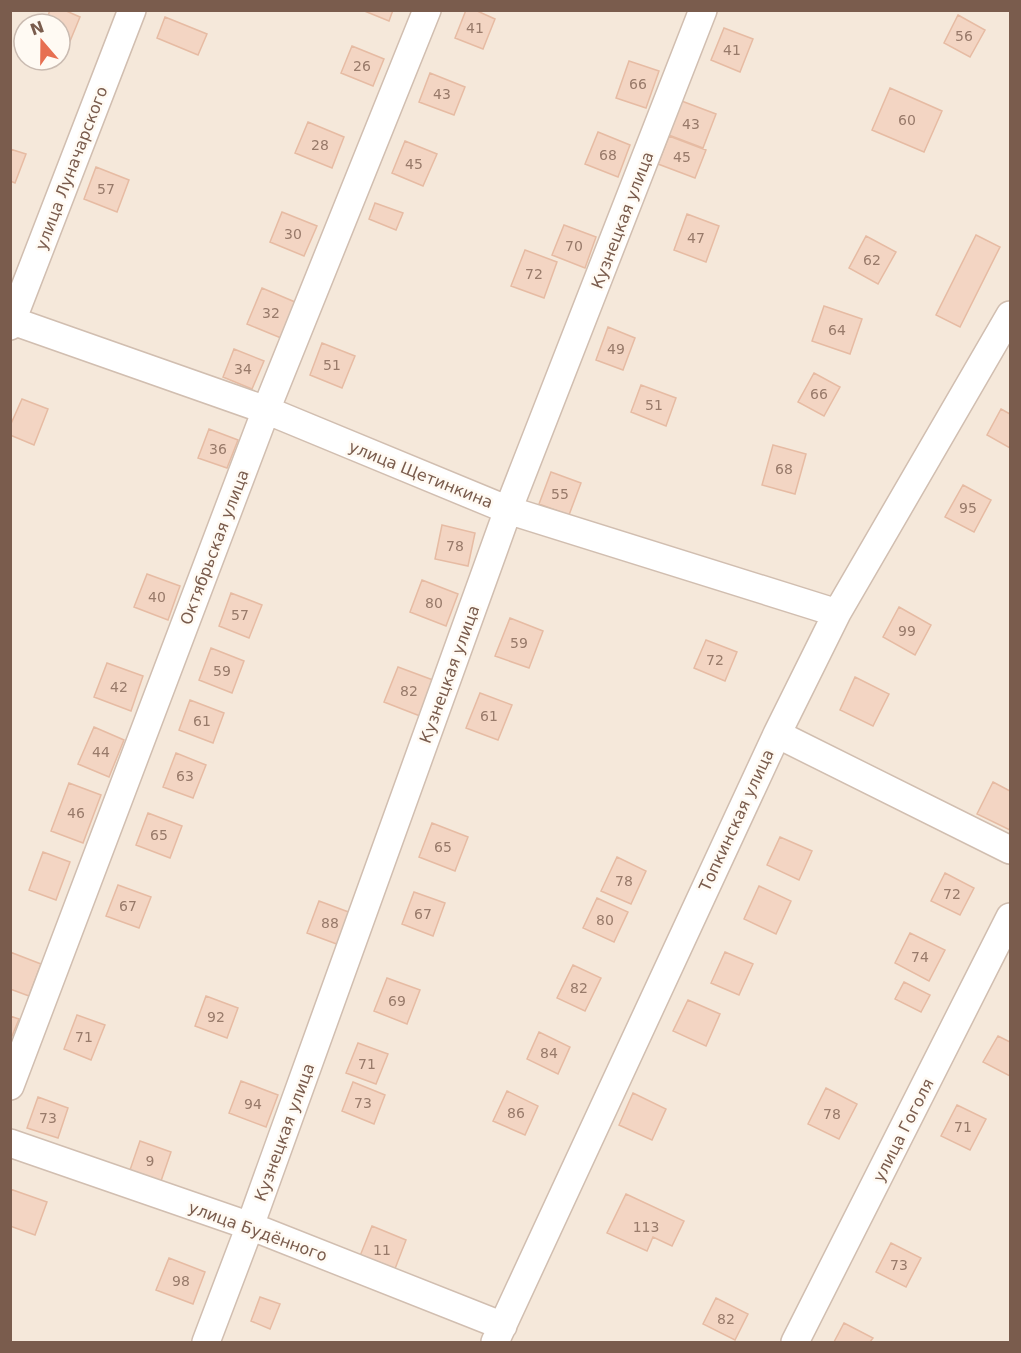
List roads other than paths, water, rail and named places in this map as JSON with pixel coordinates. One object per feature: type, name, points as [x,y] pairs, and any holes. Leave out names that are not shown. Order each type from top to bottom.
[{"type":"street","name":"улица Луначарского","points":[[11,322],[132,10]]},
{"type":"street","name":"Октябрьская улица","points":[[10,1086],[266,410],[427,10]]},
{"type":"street","name":"Кузнецкая улица","points":[[206,1342],[508,510],[704,10]]},
{"type":"street","name":"Топкинская улица","points":[[499,1334],[777,734],[837,613],[1011,315]]},
{"type":"street","name":"улица Щетинкина","points":[[11,322],[266,410],[508,510],[837,613]]},
{"type":"street","points":[[777,734],[1011,850]]},
{"type":"street","name":"улица Гоголя","points":[[795,1342],[1011,917]]},
{"type":"street","name":"улица Будённого","points":[[10,1143],[250,1226],[499,1334]]}]
